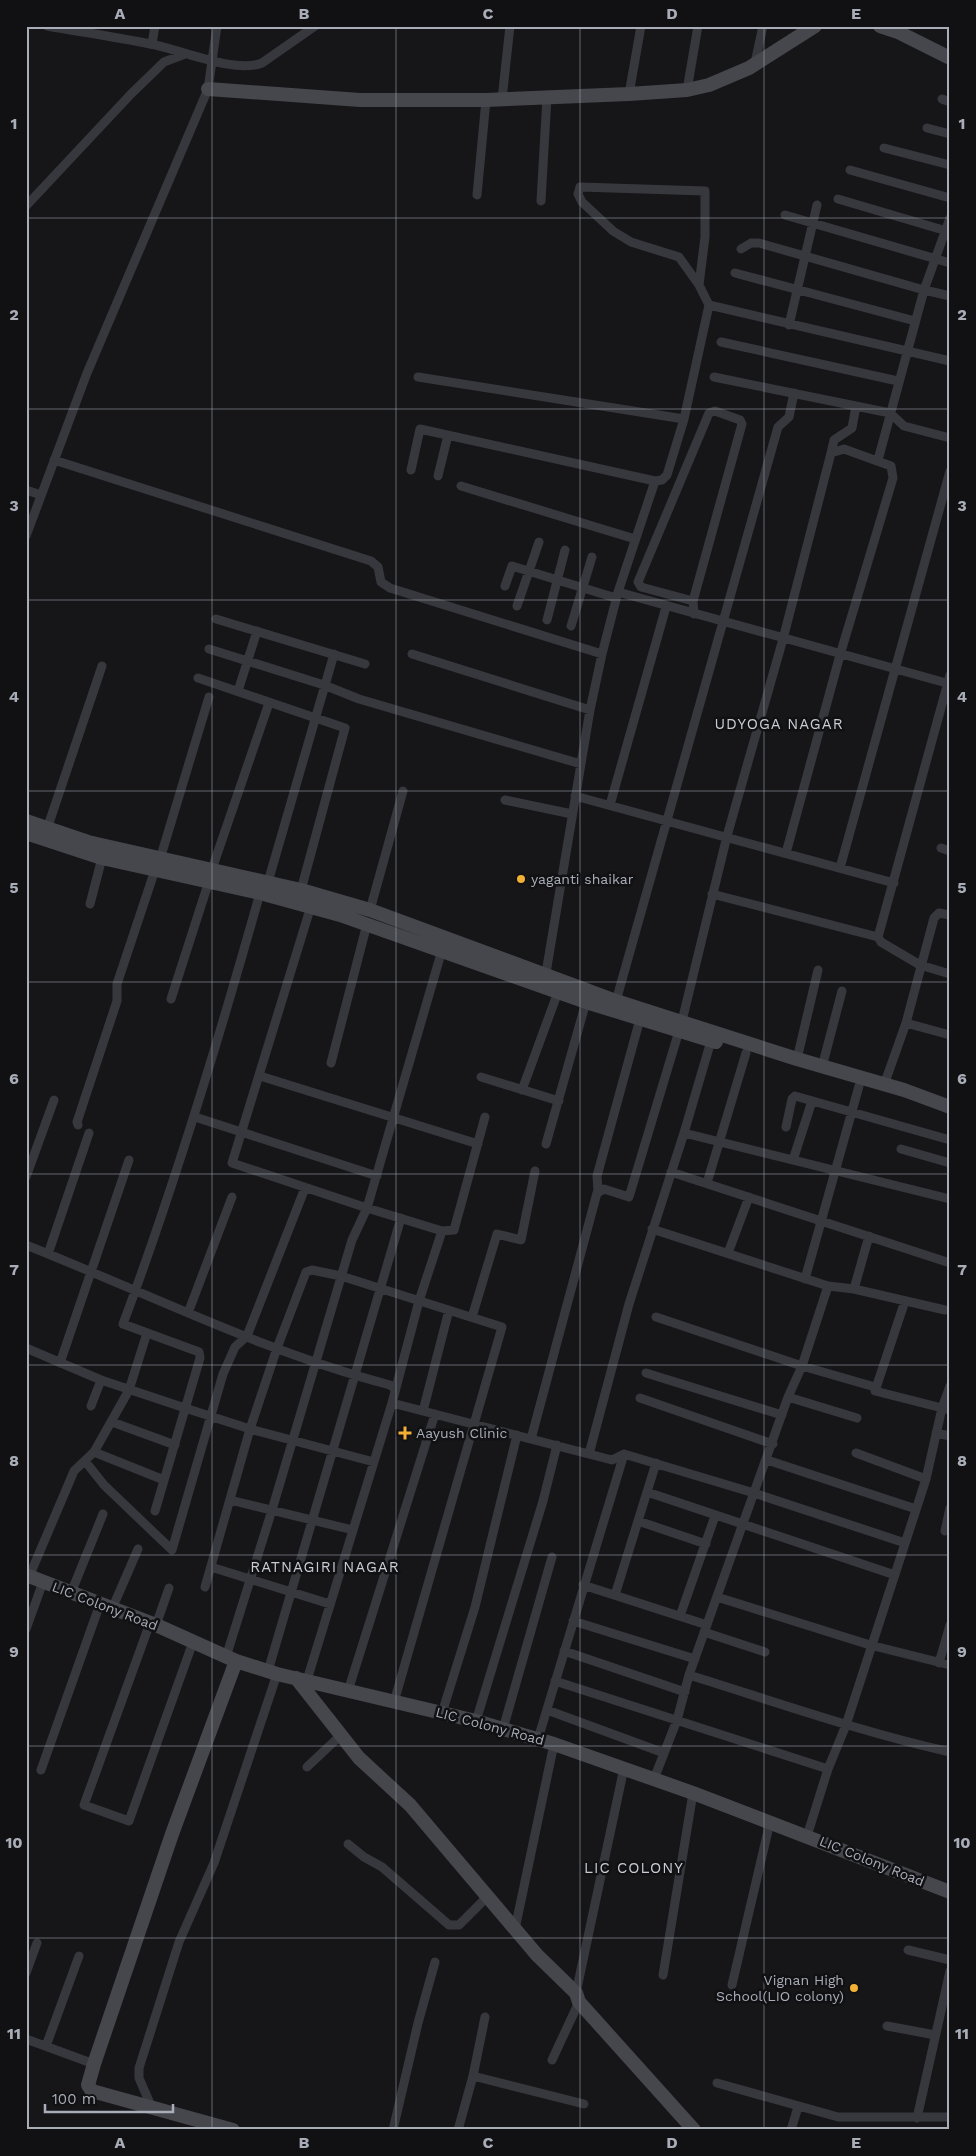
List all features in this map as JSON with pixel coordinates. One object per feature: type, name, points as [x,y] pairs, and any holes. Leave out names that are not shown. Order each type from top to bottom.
[{"type":"main road","points":[[208,89],[360,100],[486,100],[687,90],[709,85],[755,63],[815,26]]},
{"type":"main road","points":[[880,26],[898,32],[950,58]]},
{"type":"main road","points":[[26,821],[157,865]]},
{"type":"main road","points":[[26,833],[102,858],[157,865],[264,887],[301,890],[368,917],[545,981],[558,992],[586,1002],[640,1019],[681,1026],[711,1041],[746,1053],[895,1097],[950,1116]]},
{"type":"main road","points":[[264,887],[311,906],[368,917],[442,950],[616,1001],[681,1026],[822,1066],[950,1107]]},
{"type":"main road","name":"LIC Colony Road","points":[[28,1576],[153,1624],[231,1659],[272,1673],[476,1721],[554,1744],[693,1793],[950,1892]]},
{"type":"main road","points":[[231,1659],[88,2085],[92,2091],[207,2126],[233,2130]]},
{"type":"main road","points":[[301,1679],[359,1758],[410,1805],[537,1955],[577,1997],[694,2130]]},
{"type":"street","points":[[47,26],[100,31],[186,53],[213,62],[252,67],[262,63],[315,26]]},
{"type":"street","points":[[152,44],[155,26]]},
{"type":"street","points":[[26,536],[87,373],[208,89],[217,26]]},
{"type":"street","points":[[502,99],[510,26]]},
{"type":"street","points":[[629,94],[641,26]]},
{"type":"street","points":[[687,90],[698,26]]},
{"type":"street","points":[[755,63],[763,26]]},
{"type":"street","points":[[26,206],[131,94],[164,62],[186,53]]},
{"type":"street","points":[[542,201],[547,97]]},
{"type":"street","points":[[477,196],[486,100]]},
{"type":"street","points":[[928,128],[950,134]]},
{"type":"street","points":[[884,148],[950,165]]},
{"type":"street","points":[[850,170],[950,198]]},
{"type":"street","points":[[411,470],[420,429],[655,481],[662,480],[667,475],[684,419],[709,305],[699,285],[679,258],[631,242],[613,231],[582,202],[578,194],[580,187],[705,191],[705,237],[699,285]]},
{"type":"street","points":[[838,199],[948,231]]},
{"type":"street","points":[[789,325],[817,205]]},
{"type":"street","points":[[784,215],[950,263]]},
{"type":"street","points":[[878,460],[924,290],[948,231],[950,218]]},
{"type":"street","points":[[741,249],[746,245],[759,243],[950,296]]},
{"type":"street","points":[[736,273],[915,321]]},
{"type":"street","points":[[709,305],[950,361]]},
{"type":"street","points":[[721,342],[898,381]]},
{"type":"street","points":[[418,377],[684,419]]},
{"type":"street","points":[[714,378],[890,413],[904,426],[950,438]]},
{"type":"street","points":[[616,1001],[778,427],[789,417],[794,393]]},
{"type":"street","points":[[598,1191],[604,1189],[629,1196],[681,1026],[727,836],[783,639],[834,440],[852,428],[856,406]]},
{"type":"street","points":[[693,601],[641,587],[638,582],[709,413],[715,411],[740,420],[742,424],[693,601],[694,614]]},
{"type":"street","points":[[438,476],[448,435]]},
{"type":"street","points":[[786,853],[840,654],[893,478],[891,466],[878,460],[844,449],[831,453]]},
{"type":"street","points":[[54,460],[371,561],[378,567],[380,582],[390,588],[602,654]]},
{"type":"street","points":[[840,868],[950,471]]},
{"type":"street","points":[[545,981],[580,764],[602,654],[617,595],[655,481]]},
{"type":"street","points":[[461,486],[635,538]]},
{"type":"street","points":[[26,490],[41,495]]},
{"type":"street","points":[[517,606],[539,542]]},
{"type":"street","points":[[547,620],[565,550]]},
{"type":"street","points":[[571,626],[592,557]]},
{"type":"street","points":[[505,586],[512,566],[583,589],[617,595],[694,614],[896,670],[949,681],[878,937]]},
{"type":"street","points":[[610,805],[666,607]]},
{"type":"street","points":[[216,619],[365,664]]},
{"type":"street","points":[[238,691],[258,631]]},
{"type":"street","points":[[209,650],[324,685],[359,699],[580,764]]},
{"type":"street","points":[[155,1511],[200,1358],[199,1352],[124,1324],[195,1117],[334,654]]},
{"type":"street","points":[[412,654],[590,710]]},
{"type":"street","points":[[47,829],[102,666]]},
{"type":"street","points":[[198,678],[345,728],[301,890]]},
{"type":"street","points":[[78,1125],[77,1122],[117,1001],[116,984],[157,865],[209,697]]},
{"type":"street","points":[[171,999],[210,875],[269,703]]},
{"type":"street","points":[[331,1063],[368,917],[403,791]]},
{"type":"street","points":[[575,796],[894,883]]},
{"type":"street","points":[[505,800],[572,814]]},
{"type":"street","points":[[90,904],[102,858]]},
{"type":"street","points":[[712,894],[878,937],[882,942],[920,965],[950,974]]},
{"type":"street","points":[[311,906],[232,1163],[442,1231],[454,1230],[485,1117]]},
{"type":"street","points":[[884,1085],[906,1023],[920,965],[936,915],[939,913],[950,915]]},
{"type":"street","points":[[231,1659],[250,1580],[352,1240],[367,1208],[377,1176],[442,950]]},
{"type":"street","points":[[797,1060],[818,970]]},
{"type":"street","points":[[822,1066],[842,991]]},
{"type":"street","points":[[522,1090],[558,992]]},
{"type":"street","points":[[546,1144],[586,1002]]},
{"type":"street","points":[[531,1439],[598,1191],[597,1176],[640,1019]]},
{"type":"street","points":[[906,1023],[950,1035]]},
{"type":"street","points":[[589,1454],[629,1304],[684,1133],[711,1041]]},
{"type":"street","points":[[707,1183],[746,1053]]},
{"type":"street","points":[[260,1076],[478,1144]]},
{"type":"street","points":[[481,1077],[559,1101]]},
{"type":"street","points":[[806,1280],[859,1086]]},
{"type":"street","points":[[786,1127],[792,1099],[795,1096],[950,1140]]},
{"type":"street","points":[[26,1177],[54,1100]]},
{"type":"street","points":[[793,1160],[812,1101]]},
{"type":"street","points":[[195,1117],[377,1176]]},
{"type":"street","points":[[48,1254],[89,1132]]},
{"type":"street","points":[[684,1133],[950,1199]]},
{"type":"street","points":[[901,1149],[950,1163]]},
{"type":"street","points":[[60,1363],[128,1160]]},
{"type":"street","points":[[472,1317],[497,1234],[521,1240],[535,1172]]},
{"type":"street","points":[[671,1172],[950,1263]]},
{"type":"street","points":[[85,1460],[104,1485],[172,1550],[227,1362],[235,1347],[246,1336],[305,1188]]},
{"type":"street","points":[[728,1253],[749,1196]]},
{"type":"street","points":[[188,1313],[232,1197]]},
{"type":"street","points":[[152,2108],[139,2078],[139,2068],[179,1942],[214,1863],[272,1673],[291,1592],[401,1218]]},
{"type":"street","points":[[652,1229],[806,1280],[946,1310]]},
{"type":"street","points":[[301,1679],[330,1604],[392,1403],[419,1301],[442,1231]]},
{"type":"street","points":[[854,1289],[869,1236]]},
{"type":"street","points":[[26,1245],[188,1313],[315,1363],[395,1389]]},
{"type":"street","points":[[205,1587],[250,1429],[277,1348],[306,1272],[312,1270],[341,1276],[502,1326],[394,1702]]},
{"type":"street","points":[[654,1779],[678,1720],[689,1674],[773,1444],[788,1397],[802,1366],[828,1286]]},
{"type":"street","points":[[905,1301],[875,1387],[876,1392],[946,1409]]},
{"type":"street","points":[[423,1411],[449,1310]]},
{"type":"street","points":[[656,1317],[802,1366],[875,1387]]},
{"type":"street","points":[[28,1576],[74,1471],[94,1452],[129,1390],[147,1333]]},
{"type":"street","points":[[26,1348],[129,1390],[250,1429],[374,1462]]},
{"type":"street","points":[[646,1373],[782,1415]]},
{"type":"street","points":[[92,1406],[101,1380]]},
{"type":"street","points":[[807,1836],[828,1769],[846,1725],[870,1644],[926,1479],[936,1433],[946,1409],[950,1386]]},
{"type":"street","points":[[788,1397],[857,1418]]},
{"type":"street","points":[[640,1398],[773,1444]]},
{"type":"street","points":[[392,1403],[612,1460],[624,1454],[905,1543]]},
{"type":"street","points":[[348,1691],[435,1414]]},
{"type":"street","points":[[112,1422],[174,1445]]},
{"type":"street","points":[[936,1433],[950,1436]]},
{"type":"street","points":[[442,1713],[475,1607],[517,1435]]},
{"type":"street","points":[[476,1721],[543,1501],[557,1445]]},
{"type":"street","points":[[94,1452],[164,1480]]},
{"type":"street","points":[[856,1453],[926,1479]]},
{"type":"street","points":[[538,1739],[624,1454]]},
{"type":"street","points":[[767,1460],[916,1509]]},
{"type":"street","points":[[615,1595],[656,1464]]},
{"type":"street","points":[[647,1492],[895,1575]]},
{"type":"street","points":[[230,1500],[353,1530]]},
{"type":"street","points":[[945,1531],[950,1508]]},
{"type":"street","points":[[71,1593],[103,1514]]},
{"type":"street","points":[[680,1616],[715,1516]]},
{"type":"street","points":[[638,1521],[706,1544]]},
{"type":"street","points":[[41,1770],[106,1606],[138,1549]]},
{"type":"street","points":[[503,1729],[552,1557]]},
{"type":"street","points":[[211,1567],[330,1604]]},
{"type":"street","points":[[26,1629],[43,1582]]},
{"type":"street","points":[[583,1585],[680,1616],[765,1652]]},
{"type":"street","points":[[169,1588],[153,1624],[84,1805],[129,1821],[193,1642]]},
{"type":"street","points":[[717,1597],[870,1644],[950,1665]]},
{"type":"street","points":[[573,1621],[695,1659]]},
{"type":"street","points":[[939,1662],[950,1625]]},
{"type":"street","points":[[564,1651],[685,1692]]},
{"type":"street","points":[[689,1674],[846,1725],[897,1740],[950,1752]]},
{"type":"street","points":[[555,1681],[828,1769]]},
{"type":"street","points":[[547,1710],[664,1753]]},
{"type":"street","points":[[307,1767],[341,1736]]},
{"type":"street","points":[[516,1929],[554,1744]]},
{"type":"street","points":[[552,2060],[577,1997],[624,1768]]},
{"type":"street","points":[[663,1975],[693,1793]]},
{"type":"street","points":[[732,1985],[770,1822]]},
{"type":"street","points":[[348,1844],[364,1857],[382,1867],[449,1925],[459,1925],[488,1896]]},
{"type":"street","points":[[26,1973],[37,1943]]},
{"type":"street","points":[[908,1950],[950,1960]]},
{"type":"street","points":[[46,2046],[78,1956]]},
{"type":"street","points":[[393,2130],[418,2023],[435,1962]]},
{"type":"street","points":[[917,2118],[950,1971]]},
{"type":"street","points":[[458,2130],[473,2076],[485,2017]]},
{"type":"street","points":[[887,2026],[935,2035]]},
{"type":"street","points":[[26,2039],[94,2064]]},
{"type":"street","points":[[473,2076],[584,2104]]},
{"type":"street","points":[[717,2083],[838,2117],[950,2117]]},
{"type":"street","points":[[791,2130],[798,2107]]},
{"type":"place","name":"yaganti shaikar","points":[[521,879]]},
{"type":"place","name":"Aayush Clinic","points":[[405,1433]]},
{"type":"place","name":"Vignan High School(LIO colony)","points":[[854,1988]]},
{"type":"district","name":"UDYOGA NAGAR","points":[[779,724]]},
{"type":"district","name":"RATNAGIRI NAGAR","points":[[325,1567]]},
{"type":"district","name":"LIC COLONY","points":[[634,1868]]}]
